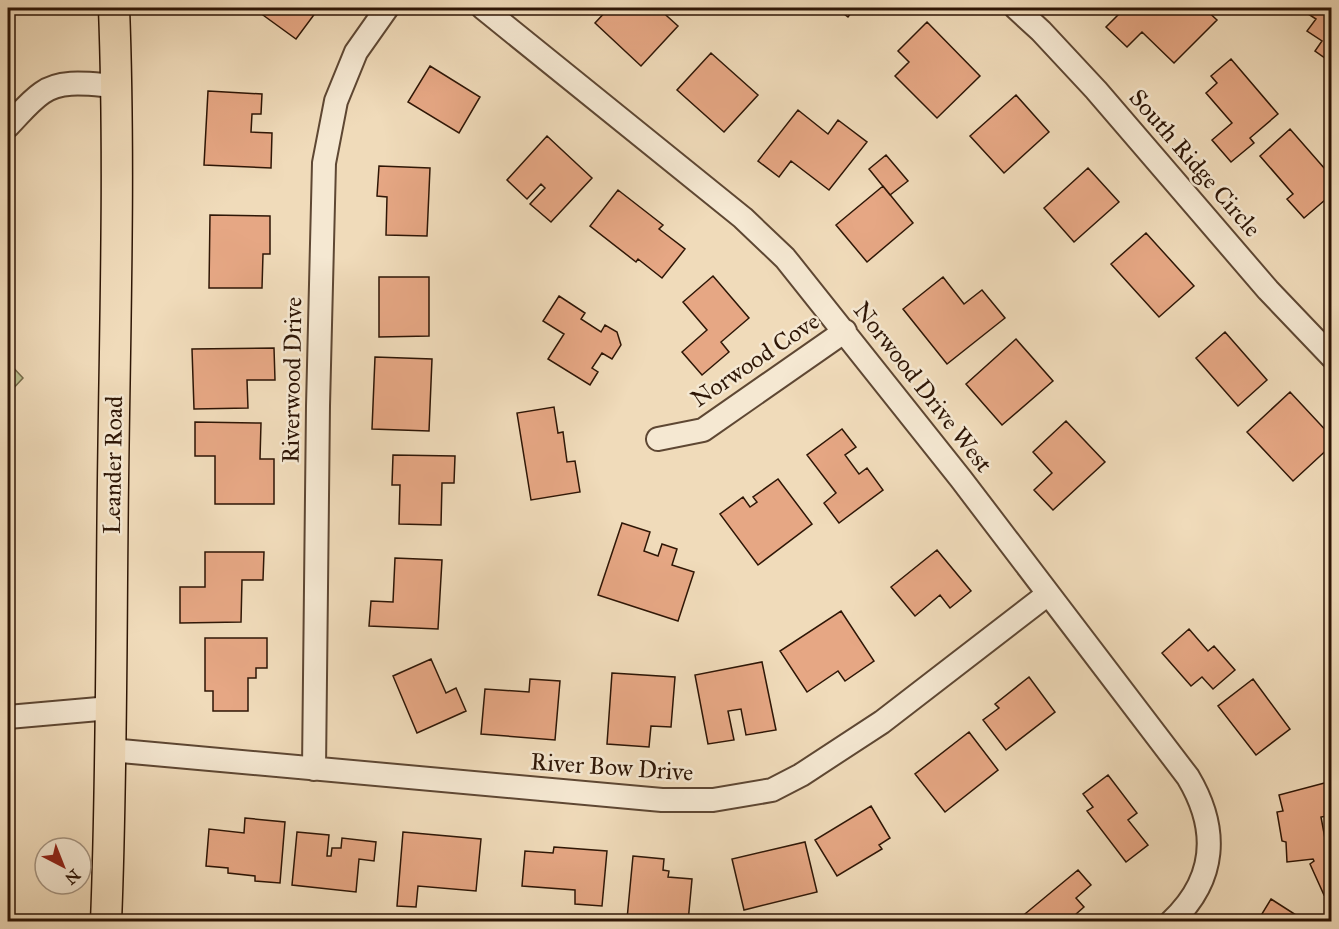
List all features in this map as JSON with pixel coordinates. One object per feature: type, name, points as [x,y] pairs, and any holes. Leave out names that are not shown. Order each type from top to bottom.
[{"type":"main road","name":"Leander Road","points":[[106,921],[117,86],[114,8]]},
{"type":"street","name":"Riverwood Drive","points":[[314,769],[324,163],[336,101],[356,52],[387,8]]},
{"type":"street","name":"Norwood Drive West","points":[[483,8],[743,218],[785,258],[845,331],[1188,777],[1197,793],[1209,828],[1206,864],[1203,880],[1191,902],[1171,921]]},
{"type":"street","name":"South Ridge Circle","points":[[1016,8],[1041,31],[1096,90],[1268,290],[1332,357]]},
{"type":"street","points":[[8,126],[44,92],[55,87],[117,86]]},
{"type":"street","name":"Norwood Cove","points":[[658,439],[703,430],[845,331]]},
{"type":"street","name":"River Bow Drive","points":[[110,750],[662,800],[713,800],[772,790],[801,775],[882,722],[1048,594]]},
{"type":"street","points":[[8,717],[110,708]]},
{"type":"green space","points":[[8,362],[23,378],[8,394]]},
{"type":"building","points":[[168,8],[221,8],[168,9]]},
{"type":"building","points":[[258,8],[319,8],[296,39],[256,10]]},
{"type":"building","points":[[609,8],[658,8],[678,26],[641,66],[595,23]]},
{"type":"building","points":[[836,8],[855,8],[848,17]]},
{"type":"building","points":[[1125,8],[1204,8],[1217,20],[1174,63],[1142,32],[1127,47],[1106,27]]},
{"type":"building","points":[[1299,8],[1332,8],[1332,63],[1315,51],[1322,41],[1307,31],[1316,19]]},
{"type":"building","points":[[927,22],[980,76],[937,118],[895,76],[909,62],[898,51]]},
{"type":"building","points":[[711,53],[758,95],[724,132],[677,90]]},
{"type":"building","points":[[1231,59],[1278,114],[1250,138],[1254,143],[1231,162],[1212,140],[1232,123],[1206,93],[1217,83],[1211,76]]},
{"type":"building","points":[[430,66],[480,97],[459,133],[408,102]]},
{"type":"building","points":[[208,91],[262,94],[261,114],[252,114],[251,132],[272,133],[271,168],[204,165]]},
{"type":"building","points":[[1016,95],[1049,132],[1004,173],[970,136]]},
{"type":"building","points":[[798,110],[828,134],[838,120],[867,142],[829,190],[791,161],[779,177],[758,161]]},
{"type":"building","points":[[1290,129],[1332,177],[1332,194],[1304,218],[1287,199],[1293,194],[1260,156]]},
{"type":"building","points":[[547,136],[592,178],[551,222],[530,204],[545,188],[541,184],[527,199],[507,180]]},
{"type":"building","points":[[886,155],[908,181],[890,195],[869,169]]},
{"type":"building","points":[[379,166],[430,168],[427,236],[386,235],[387,197],[377,196]]},
{"type":"building","points":[[1088,168],[1119,202],[1074,242],[1044,208]]},
{"type":"building","points":[[883,186],[913,223],[867,262],[836,225]]},
{"type":"building","points":[[618,190],[663,225],[659,229],[685,249],[662,278],[638,259],[636,262],[590,226]]},
{"type":"building","points":[[210,215],[270,216],[270,254],[263,254],[262,288],[209,288]]},
{"type":"building","points":[[1146,233],[1194,286],[1159,317],[1111,264]]},
{"type":"building","points":[[713,276],[749,318],[721,342],[729,352],[702,375],[682,352],[707,330],[683,302]]},
{"type":"building","points":[[379,277],[429,277],[429,336],[379,337]]},
{"type":"building","points":[[943,277],[964,304],[982,290],[1005,318],[947,364],[903,309]]},
{"type":"building","points":[[559,296],[585,313],[581,319],[601,332],[605,325],[617,332],[621,345],[612,359],[602,353],[592,368],[598,372],[590,385],[548,359],[564,334],[543,321]]},
{"type":"building","points":[[1225,332],[1267,380],[1238,406],[1196,358]]},
{"type":"building","points":[[1016,339],[1053,381],[1002,425],[966,384]]},
{"type":"building","points":[[274,348],[275,380],[247,380],[248,408],[194,409],[192,349]]},
{"type":"building","points":[[375,357],[432,359],[429,431],[372,429]]},
{"type":"building","points":[[1290,392],[1332,437],[1332,445],[1293,481],[1247,432]]},
{"type":"building","points":[[554,407],[558,433],[563,432],[567,462],[575,461],[580,492],[531,500],[517,413]]},
{"type":"building","points":[[1066,421],[1105,462],[1053,510],[1034,490],[1052,473],[1033,452]]},
{"type":"building","points":[[195,422],[261,423],[260,459],[274,459],[274,504],[215,504],[215,456],[195,456]]},
{"type":"building","points":[[842,429],[856,447],[845,455],[859,474],[867,468],[883,490],[839,523],[824,503],[836,493],[807,455]]},
{"type":"building","points":[[393,455],[455,456],[454,483],[442,483],[441,525],[399,524],[400,485],[392,485]]},
{"type":"building","points":[[778,479],[812,524],[758,565],[720,514],[743,497],[750,507],[757,502],[753,497]]},
{"type":"building","points":[[622,523],[650,532],[644,551],[658,556],[662,544],[677,549],[672,565],[694,572],[678,621],[598,595]]},
{"type":"building","points":[[937,550],[971,591],[950,608],[940,595],[915,616],[891,587]]},
{"type":"building","points":[[205,552],[264,552],[263,580],[242,580],[241,622],[180,623],[180,587],[205,587]]},
{"type":"building","points":[[395,558],[442,560],[438,629],[369,626],[371,601],[393,602]]},
{"type":"building","points":[[841,611],[874,661],[845,681],[838,671],[807,692],[780,651]]},
{"type":"building","points":[[1189,629],[1208,651],[1214,646],[1235,670],[1213,689],[1202,677],[1191,686],[1162,653]]},
{"type":"building","points":[[205,638],[267,638],[267,668],[256,668],[256,678],[248,678],[248,711],[213,711],[213,691],[205,691]]},
{"type":"building","points":[[431,659],[446,693],[456,688],[466,711],[417,733],[393,676]]},
{"type":"building","points":[[762,662],[776,730],[746,735],[741,709],[728,711],[734,740],[708,744],[695,675]]},
{"type":"building","points":[[612,673],[675,677],[671,727],[651,726],[649,747],[607,744]]},
{"type":"building","points":[[1029,677],[1055,712],[1006,750],[983,720],[999,708],[995,704]]},
{"type":"building","points":[[530,679],[560,681],[555,740],[481,734],[485,689],[529,692]]},
{"type":"building","points":[[1253,679],[1290,729],[1256,755],[1218,706]]},
{"type":"building","points":[[969,732],[998,770],[945,812],[915,774]]},
{"type":"building","points":[[1108,775],[1137,813],[1128,820],[1148,845],[1126,862],[1087,811],[1093,807],[1083,794]]},
{"type":"building","points":[[1332,781],[1332,815],[1321,817],[1326,844],[1332,843],[1332,892],[1324,895],[1310,864],[1314,861],[1313,859],[1287,862],[1286,842],[1282,841],[1277,812],[1283,811],[1279,795]]},
{"type":"building","points":[[871,806],[890,838],[879,845],[882,849],[837,876],[815,840]]},
{"type":"building","points":[[245,818],[285,822],[280,883],[255,881],[255,876],[228,873],[228,868],[206,866],[209,829],[244,833]]},
{"type":"building","points":[[297,832],[329,835],[327,856],[331,856],[332,848],[341,848],[342,838],[376,842],[374,861],[359,859],[356,892],[292,885]]},
{"type":"building","points":[[403,832],[481,839],[476,891],[418,886],[416,907],[397,906]]},
{"type":"building","points":[[805,842],[817,892],[744,910],[732,859]]},
{"type":"building","points":[[554,847],[607,851],[602,906],[575,904],[575,890],[522,886],[525,851],[553,853]]},
{"type":"building","points":[[633,856],[664,859],[663,870],[669,871],[668,877],[692,879],[688,922],[627,919]]},
{"type":"building","points":[[1078,870],[1091,885],[1076,898],[1084,907],[1067,922],[1023,922],[1020,918]]},
{"type":"building","points":[[1271,899],[1307,922],[1257,922]]}]
